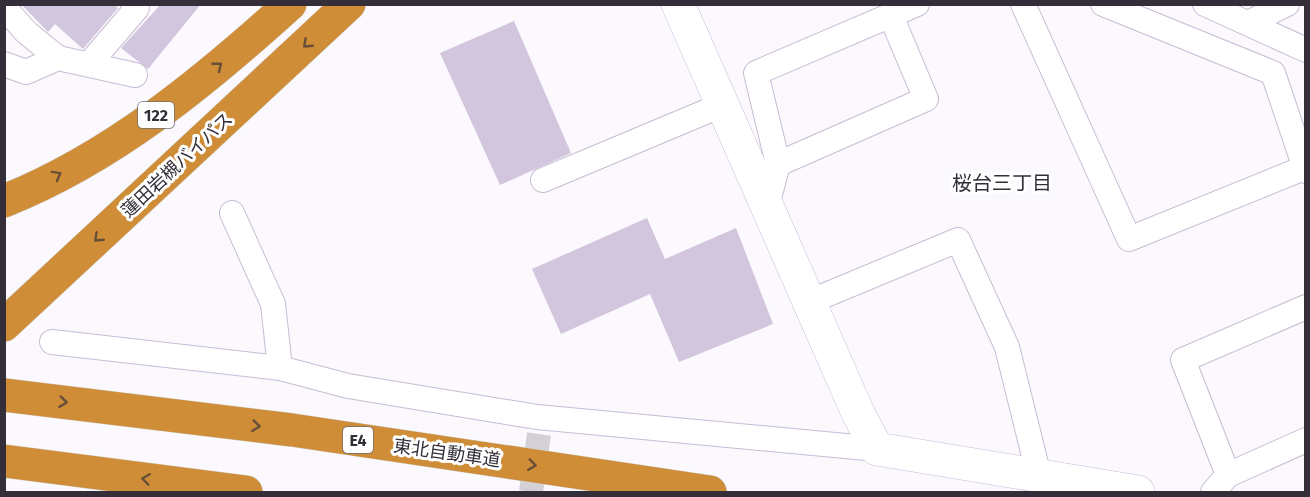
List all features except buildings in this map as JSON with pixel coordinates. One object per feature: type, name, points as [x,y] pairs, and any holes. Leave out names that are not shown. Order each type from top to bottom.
[{"type":"highway","name":"122","points":[[4,201],[90,157],[159,114],[290,4]]},
{"type":"highway","name":"蓮田岩槻バイパス","points":[[4,325],[350,4]]},
{"type":"highway","name":"東北自動車道","points":[[4,395],[292,430],[710,492]]},
{"type":"highway","points":[[4,461],[246,492]]},
{"type":"street","points":[[88,64],[137,8],[133,4]]},
{"type":"street","points":[[678,4],[809,302],[877,449]]},
{"type":"street","points":[[767,206],[778,164],[756,73],[918,4]]},
{"type":"street","points":[[1023,4],[1129,239],[1305,170],[1273,73],[1103,4]]},
{"type":"street","points":[[1248,23],[1287,4]]},
{"type":"street","points":[[4,7],[26,32],[58,58],[135,75]]},
{"type":"street","points":[[1214,49],[1215,9],[1305,50]]},
{"type":"street","points":[[778,164],[926,99],[891,16]]},
{"type":"street","points":[[4,64],[26,72],[58,58]]},
{"type":"street","points":[[543,180],[722,105]]},
{"type":"street","points":[[232,213],[273,304],[280,368]]},
{"type":"street","points":[[809,302],[958,240],[1007,347],[1039,476]]},
{"type":"street","points":[[1305,307],[1183,360],[1220,484],[1305,440]]},
{"type":"street","points":[[52,342],[280,368],[348,386],[538,425],[877,449],[1138,492]]},
{"type":"tunnel","points":[[531,492],[539,434]]},
{"type":"district","name":"桜台三丁目","points":[[1002,183]]}]
